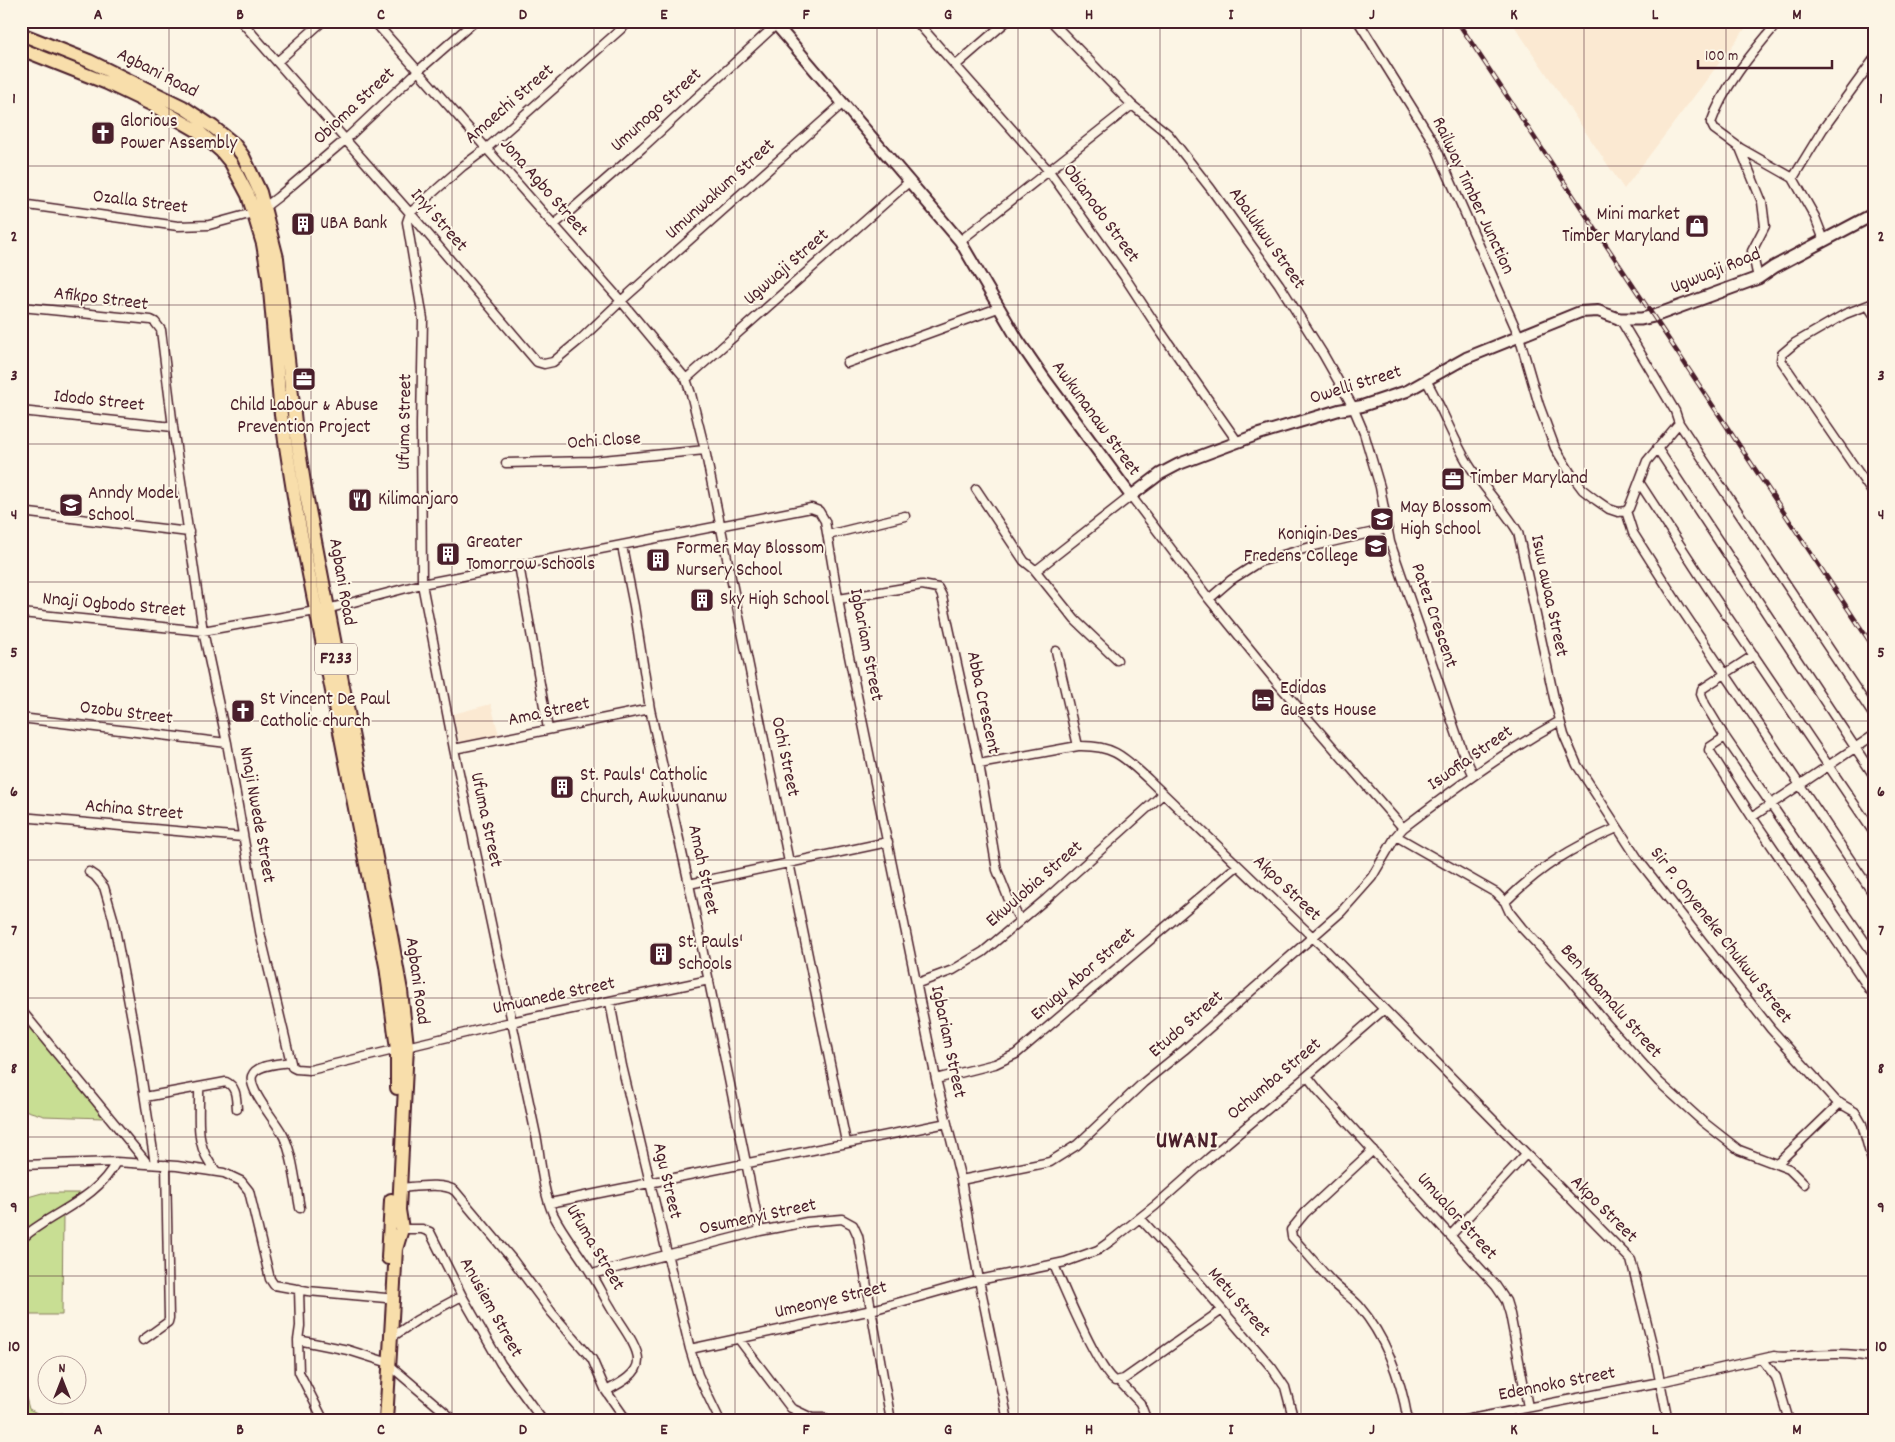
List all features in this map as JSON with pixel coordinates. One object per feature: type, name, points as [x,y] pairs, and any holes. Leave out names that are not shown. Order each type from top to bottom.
[{"type":"main road","name":"Agbani Road","points":[[21,34],[89,61],[152,90],[183,107],[234,144],[250,169],[259,210],[277,258],[296,432],[322,610],[392,941],[400,991],[402,1047],[399,1210],[402,1229],[396,1249],[392,1337],[379,1421]]},
{"type":"main road","name":"Agbani Road","points":[[21,49],[115,87],[198,131],[222,151],[259,210]]},
{"type":"main road","name":"Ugwuaji Road","points":[[1620,319],[1640,319],[1654,316],[1758,278],[1874,214]]},
{"type":"main road","name":"Agbani Road","points":[[386,1421],[388,1364],[384,1342],[402,1047]]},
{"type":"street","name":"Inyi Street","points":[[241,21],[410,213],[537,362],[544,364],[553,362],[621,301]]},
{"type":"street","points":[[277,62],[323,21]]},
{"type":"street","name":"Jona Agbo Street","points":[[374,21],[621,301],[686,379]]},
{"type":"street","name":"Obioma Street","points":[[259,210],[345,140],[418,71],[475,21]]},
{"type":"street","name":"Amaechi Street","points":[[410,213],[463,166],[487,148],[630,21]]},
{"type":"street","name":"Obianodo Street","points":[[916,21],[1049,171],[1124,276],[1237,441]]},
{"type":"street","points":[[955,66],[1007,21]]},
{"type":"street","name":"Abalukwu Street","points":[[1051,21],[1132,105],[1168,134],[1211,189],[1278,284],[1323,354],[1353,407]]},
{"type":"street","name":"Railway Timber Junction","points":[[1358,21],[1434,143],[1519,336],[1548,432],[1571,474],[1583,490],[1609,509],[1618,512],[1626,511]]},
{"type":"street","points":[[1779,21],[1732,80],[1718,104],[1711,124],[1740,148],[1794,178],[1817,222],[1824,240]]},
{"type":"street","name":"Awkunanaw Street","points":[[776,22],[842,104],[960,241],[998,308],[1044,378],[1209,599],[1279,685],[1403,828]]},
{"type":"street","name":"Umunogo Street","points":[[554,225],[709,88],[776,22]]},
{"type":"street","points":[[1794,178],[1823,129],[1874,59]]},
{"type":"street","name":"Umunwakum Street","points":[[621,301],[842,104]]},
{"type":"street","points":[[960,241],[1132,105]]},
{"type":"street","points":[[1740,148],[1762,202],[1765,226],[1752,251],[1758,278]]},
{"type":"street","name":"Ugwuaji Street","points":[[686,379],[910,181]]},
{"type":"street","name":"Ozalla Street","points":[[21,204],[178,226],[210,225],[259,210]]},
{"type":"street","name":"Ufuma Street","points":[[410,213],[408,229],[423,319],[421,424],[422,584],[454,749],[537,1140],[544,1182],[550,1203],[566,1236],[592,1274],[632,1342],[638,1358],[638,1365],[632,1374],[606,1391]]},
{"type":"street","points":[[1874,315],[1871,305],[1845,314],[1795,343],[1781,357],[1796,383],[1874,495]]},
{"type":"street","name":"Afikpo Street","points":[[21,307],[151,320],[161,330],[163,341]]},
{"type":"street","points":[[847,363],[998,308]]},
{"type":"street","name":"Owelli Street","points":[[1131,496],[1160,474],[1179,464],[1237,441],[1397,395],[1466,358],[1580,312],[1589,310],[1605,313],[1620,319]]},
{"type":"street","points":[[1620,319],[1674,411],[1679,423],[1874,716]]},
{"type":"street","name":"Nnaji Nwede Street","points":[[163,341],[173,427],[203,631],[227,743],[261,936],[290,1062]]},
{"type":"street","name":"Ochi Street","points":[[686,379],[705,450],[846,1142]]},
{"type":"street","name":"Isuu awaa Street","points":[[1426,380],[1466,460],[1518,532],[1541,643],[1560,721],[1577,765],[1617,828]]},
{"type":"street","name":"Patez Crescent","points":[[1353,407],[1364,433],[1380,487],[1387,529],[1406,588],[1462,750],[1473,774]]},
{"type":"street","name":"Idodo Street","points":[[21,411],[173,427]]},
{"type":"street","points":[[1679,423],[1647,461],[1631,504],[1626,511],[1633,533],[1874,895]]},
{"type":"street","points":[[1657,448],[1874,776]]},
{"type":"street","name":"Ochi Close","points":[[506,463],[592,462],[705,450]]},
{"type":"street","points":[[1639,482],[1827,766],[1874,833]]},
{"type":"street","points":[[976,489],[1024,561],[1034,569],[1075,620],[1117,660]]},
{"type":"street","points":[[1034,569],[1038,569],[1131,496]]},
{"type":"street","name":"Igbariam Street","points":[[322,610],[422,584],[810,508],[819,511],[825,521],[828,535],[839,599],[936,1079],[961,1180],[1008,1421]]},
{"type":"street","points":[[21,512],[188,532]]},
{"type":"street","points":[[828,535],[905,516]]},
{"type":"street","points":[[1209,599],[1231,580],[1259,562],[1314,546],[1387,529]]},
{"type":"street","name":"Amah Street","points":[[622,546],[634,606],[650,708],[689,884],[760,1230]]},
{"type":"street","points":[[519,565],[548,729]]},
{"type":"street","name":"Abba Crescent","points":[[839,599],[922,585],[938,588],[942,596],[979,764],[997,870],[1008,900],[1020,920]]},
{"type":"street","name":"Nnaji Ogbodo Street","points":[[21,614],[203,631],[322,610]]},
{"type":"street","points":[[1056,650],[1078,746]]},
{"type":"street","points":[[1754,655],[1702,689],[1701,694],[1725,737],[1874,955]]},
{"type":"street","name":"Ama Street","points":[[454,749],[650,708]]},
{"type":"street","name":"Ozobu Street","points":[[21,718],[227,743]]},
{"type":"street","name":"Isuofia Street","points":[[1396,836],[1403,828],[1473,774],[1560,721]]},
{"type":"street","points":[[1752,817],[1874,735]]},
{"type":"street","points":[[1725,737],[1710,747],[1710,750],[1752,817],[1874,996]]},
{"type":"street","name":"Akpo Street","points":[[979,764],[1078,746],[1103,747],[1114,751],[1130,763],[1163,794],[1312,937],[1630,1260],[1655,1356],[1668,1421]]},
{"type":"street","name":"Ekwulobia Street","points":[[918,983],[967,963],[983,952],[1163,794]]},
{"type":"street","name":"Achina Street","points":[[21,817],[243,837]]},
{"type":"street","points":[[1505,902],[1527,880],[1559,857],[1583,843],[1617,828]]},
{"type":"street","name":"Sir P. Onyeneke Chukwu Street","points":[[1617,828],[1640,862],[1771,1029],[1836,1101],[1852,1109],[1858,1117],[1874,1168]]},
{"type":"street","name":"Ben Mbamalu Street","points":[[1396,836],[1496,893],[1505,902],[1510,913],[1522,928],[1569,978],[1605,1022],[1659,1082],[1702,1121],[1739,1150],[1793,1172],[1804,1184]]},
{"type":"street","name":"Etudo Street","points":[[961,1180],[1050,1162],[1067,1152],[1143,1083],[1184,1050],[1312,937],[1356,896],[1372,877],[1396,836]]},
{"type":"street","points":[[689,884],[888,842]]},
{"type":"street","name":"Enugu Abor Street","points":[[936,1079],[995,1064],[1016,1054],[1237,866]]},
{"type":"street","points":[[89,872],[104,887],[110,904],[144,1096],[151,1163]]},
{"type":"street","name":"Umuanede Street","points":[[402,1047],[708,980]]},
{"type":"street","name":"Agu Street","points":[[610,1002],[622,1066],[690,1349],[698,1375],[720,1421]]},
{"type":"street","points":[[21,1010],[151,1163]]},
{"type":"street","name":"Ochumba Street","points":[[979,1280],[1054,1265],[1098,1250],[1140,1218],[1383,1010]]},
{"type":"street","points":[[300,1208],[289,1150],[284,1136],[255,1088],[252,1080],[253,1074],[259,1068],[290,1062],[292,1067],[296,1069],[310,1070],[402,1047]]},
{"type":"street","name":"Umualor Street","points":[[1307,1076],[1451,1235],[1496,1286],[1506,1301],[1528,1408]]},
{"type":"street","points":[[144,1096],[228,1082],[235,1091],[237,1109]]},
{"type":"street","points":[[199,1087],[197,1124],[206,1157],[216,1171]]},
{"type":"street","points":[[1777,1164],[1840,1103]]},
{"type":"street","points":[[550,1203],[947,1123]]},
{"type":"street","points":[[1373,1150],[1305,1213],[1291,1230],[1291,1234],[1333,1282],[1358,1305],[1374,1327],[1397,1373],[1408,1421]]},
{"type":"street","points":[[1451,1235],[1526,1154]]},
{"type":"street","points":[[21,1240],[35,1228],[95,1190],[116,1162]]},
{"type":"street","points":[[21,1165],[116,1162],[151,1163],[216,1171],[236,1178],[247,1187],[272,1282],[281,1287],[386,1298]]},
{"type":"street","points":[[143,1340],[168,1322],[170,1318],[166,1164]]},
{"type":"street","points":[[400,1188],[442,1187],[456,1191],[507,1252],[556,1318],[592,1359],[606,1391],[627,1421]]},
{"type":"street","name":"Metu Street","points":[[1140,1218],[1222,1310],[1280,1379],[1289,1401],[1294,1421]]},
{"type":"street","name":"Osumenyi Street","points":[[592,1274],[760,1230],[834,1219],[847,1220],[853,1225],[858,1236],[890,1421]]},
{"type":"street","name":"Anusiem Street","points":[[402,1229],[422,1229],[430,1232],[462,1296],[501,1364],[543,1421]]},
{"type":"street","points":[[1054,1265],[1074,1311],[1109,1378],[1119,1381],[1140,1403],[1147,1421]]},
{"type":"street","name":"Umeonye Street","points":[[690,1349],[872,1310],[979,1280]]},
{"type":"street","points":[[299,1289],[298,1366],[301,1378],[324,1421]]},
{"type":"street","points":[[392,1337],[417,1320],[462,1296]]},
{"type":"street","points":[[1119,1381],[1222,1310]]},
{"type":"street","points":[[738,1338],[791,1408],[812,1418],[824,1418]]},
{"type":"street","points":[[298,1340],[348,1350],[388,1364],[455,1421]]},
{"type":"street","name":"Edennoko Street","points":[[1460,1421],[1660,1382],[1774,1356],[1784,1358],[1862,1355],[1874,1358]]},
{"type":"street","points":[[1762,1359],[1776,1377],[1790,1421]]},
{"type":"shaded area","points":[[1511,21],[1751,21],[1624,189]]},
{"type":"shaded area","points":[[491,704],[499,735],[460,744],[453,714]]},
{"type":"green space","points":[[21,1013],[103,1118],[44,1116],[21,1109]]},
{"type":"green space","points":[[42,1193],[86,1193],[21,1234],[21,1200]]},
{"type":"green space","points":[[63,1215],[62,1315],[21,1315],[22,1245],[32,1234]]},
{"type":"green space","points":[[21,1394],[25,1394],[29,1409],[41,1415],[63,1413],[63,1421],[21,1421]]},
{"type":"railway","points":[[1457,21],[1874,648]]},
{"type":"place","name":"Glorious Power Assembly","points":[[103,133]]},
{"type":"place","name":"UBA Bank","points":[[303,224]]},
{"type":"place","name":"Mini market Timber Maryland","points":[[1697,226]]},
{"type":"place","name":"Child Labour & Abuse Prevention Project","points":[[304,379]]},
{"type":"place","name":"Timber Maryland","points":[[1453,479]]},
{"type":"place","name":"Kilimanjaro","points":[[360,500]]},
{"type":"place","name":"Anndy Model School","points":[[71,505]]},
{"type":"place","name":"May Blossom High School","points":[[1382,519]]},
{"type":"place","name":"Konigin Des Fredens College","points":[[1376,546]]},
{"type":"place","name":"Greater Tomorrow Schools","points":[[448,554]]},
{"type":"place","name":"Former May Blossom Nursery School","points":[[658,560]]},
{"type":"place","name":"Sky High School","points":[[702,600]]},
{"type":"place","name":"Edidas Guests House","points":[[1263,700]]},
{"type":"place","name":"St Vincent De Paul Catholic church","points":[[243,711]]},
{"type":"place","name":"St. Pauls' Catholic Church, Awkwunanw","points":[[562,787]]},
{"type":"place","name":"St. Pauls' Schools","points":[[661,954]]},
{"type":"district","name":"UWANI","points":[[1187,1142]]}]
